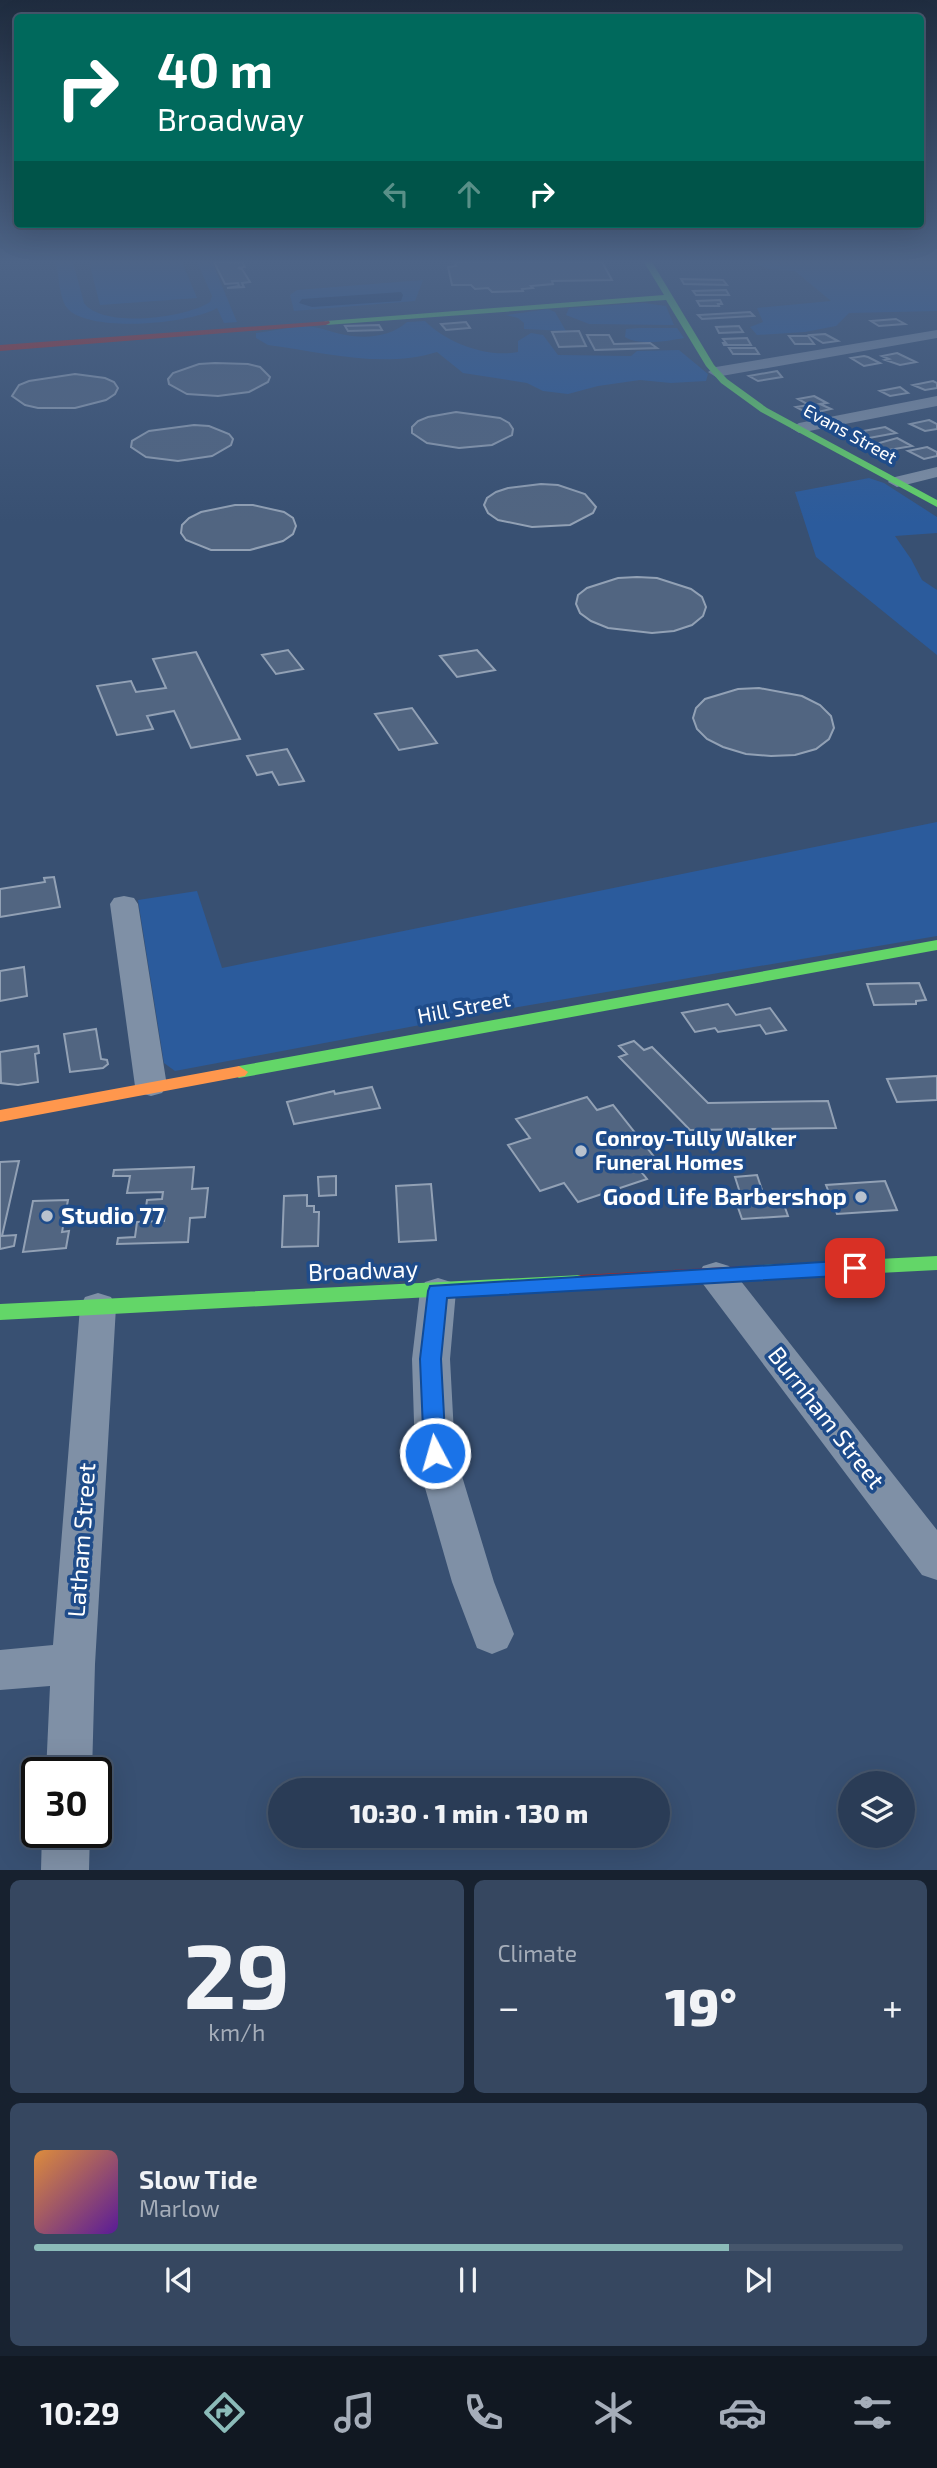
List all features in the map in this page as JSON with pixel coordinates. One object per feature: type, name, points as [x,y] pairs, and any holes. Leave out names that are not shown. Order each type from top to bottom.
[{"type":"street","name":"Evans Street","points":[[701,349],[716,372],[753,403],[937,504]]},
{"type":"street","points":[[716,372],[848,349]]},
{"type":"street","points":[[799,428],[937,401]]},
{"type":"street","points":[[897,482],[937,472]]},
{"type":"street","points":[[124,904],[151,1086]]},
{"type":"street","name":"Hill Street","points":[[0,1116],[151,1086],[936,946]]},
{"type":"street","name":"Broadway","points":[[0,1312],[937,1264]]},
{"type":"street","name":"Burnham Street","points":[[716,1275],[937,1562]]},
{"type":"street","points":[[438,1291],[430,1359],[435,1453],[473,1582],[492,1634]]},
{"type":"street","name":"Latham Street","points":[[70,1757],[73,1664],[98,1307]]},
{"type":"street","points":[[0,1670],[73,1664]]},
{"type":"street","points":[[65,1870],[66,1848]]},
{"type":"shaded area","points":[[296,349],[475,349],[506,353],[518,352],[518,349],[554,349],[558,355],[631,356],[637,351],[679,350],[708,374],[706,381],[671,383],[640,380],[598,386],[568,394],[543,391],[527,383],[463,373],[437,352],[395,359],[352,358]]},
{"type":"shaded area","points":[[869,478],[884,483],[937,517],[937,533],[895,536],[922,580],[937,590],[937,655],[816,557],[795,492]]},
{"type":"shaded area","points":[[937,822],[937,936],[500,1010],[175,1071],[164,1063],[138,900],[197,891],[222,968]]},
{"type":"building","points":[[730,349],[756,349],[759,354],[733,354]]},
{"type":"building","points":[[897,353],[916,362],[900,365],[885,360],[889,359],[882,356]]},
{"type":"building","points":[[864,356],[880,363],[864,366],[851,358]]},
{"type":"building","points":[[199,364],[260,367],[270,377],[268,382],[249,392],[218,396],[187,394],[169,384],[168,379],[173,373]]},
{"type":"building","points":[[777,371],[782,377],[758,381],[749,376]]},
{"type":"building","points":[[75,374],[105,378],[114,382],[118,388],[115,394],[106,400],[75,408],[38,408],[25,405],[12,396],[19,385],[29,381]]},
{"type":"building","points":[[933,381],[937,383],[937,388],[925,390],[913,385]]},
{"type":"building","points":[[900,387],[908,393],[890,396],[880,391]]},
{"type":"building","points":[[814,396],[827,403],[820,404],[831,409],[809,414],[796,407],[809,405],[798,399]]},
{"type":"building","points":[[456,412],[500,418],[509,423],[513,429],[512,435],[492,445],[459,448],[427,443],[412,433],[412,427],[418,421]]},
{"type":"building","points":[[929,420],[937,424],[937,429],[925,431],[910,424]]},
{"type":"building","points":[[194,425],[209,426],[229,434],[233,439],[231,445],[212,456],[178,461],[146,457],[131,447],[132,441],[149,431]]},
{"type":"building","points":[[885,427],[896,433],[869,438],[858,432]]},
{"type":"building","points":[[897,438],[912,446],[883,451],[872,445]]},
{"type":"building","points":[[927,447],[937,452],[937,456],[924,459],[908,451]]},
{"type":"building","points":[[541,484],[558,485],[585,494],[596,507],[593,513],[570,525],[532,527],[498,520],[488,513],[484,505],[487,498],[496,492]]},
{"type":"building","points":[[235,505],[253,505],[284,512],[293,518],[296,526],[293,534],[283,541],[250,550],[211,550],[186,540],[181,533],[182,525],[189,518],[201,512]]},
{"type":"building","points":[[618,578],[657,578],[691,589],[702,597],[706,607],[703,616],[692,625],[674,631],[652,633],[608,628],[580,613],[576,604],[578,595],[587,588]]},
{"type":"building","points":[[288,650],[303,669],[276,674],[262,655]]},
{"type":"building","points":[[477,650],[495,670],[457,677],[440,656]]},
{"type":"building","points":[[196,652],[240,739],[191,748],[174,711],[147,716],[153,729],[117,735],[97,686],[131,681],[136,692],[166,688],[153,659]]},
{"type":"building","points":[[759,688],[802,696],[820,705],[831,716],[834,728],[829,739],[816,749],[795,755],[771,756],[746,754],[723,747],[707,739],[697,729],[693,718],[696,708],[705,699],[738,689]]},
{"type":"building","points":[[412,708],[437,743],[399,750],[375,714]]},
{"type":"building","points":[[287,749],[304,781],[279,785],[272,772],[257,775],[247,756]]},
{"type":"building","points":[[54,877],[60,907],[0,917],[0,889],[45,882],[44,878]]},
{"type":"building","points":[[24,967],[27,996],[0,1001],[0,971]]},
{"type":"building","points":[[919,983],[926,1000],[916,1001],[916,1004],[874,1005],[867,984]]},
{"type":"building","points":[[728,1004],[736,1015],[770,1008],[786,1030],[766,1034],[760,1025],[718,1032],[715,1028],[695,1032],[682,1013]]},
{"type":"building","points":[[96,1029],[101,1059],[107,1060],[108,1064],[103,1068],[70,1072],[64,1034]]},
{"type":"building","points":[[634,1041],[644,1050],[652,1047],[708,1103],[828,1101],[836,1128],[690,1130],[619,1057],[627,1054],[619,1046]]},
{"type":"building","points":[[38,1046],[39,1053],[35,1054],[38,1082],[18,1085],[1,1083],[0,1052]]},
{"type":"building","points":[[937,1076],[937,1100],[897,1102],[887,1079]]},
{"type":"building","points":[[372,1087],[380,1108],[294,1124],[287,1102],[334,1091],[335,1094]]},
{"type":"building","name":"Conroy-Tully Walker Funeral Homes","points":[[587,1097],[597,1110],[613,1105],[655,1158],[635,1164],[647,1179],[578,1202],[564,1183],[540,1191],[508,1145],[530,1138],[516,1119]]},
{"type":"building","points":[[19,1161],[2,1236],[16,1235],[14,1246],[0,1249],[0,1162]]},
{"type":"building","points":[[194,1167],[192,1189],[208,1188],[205,1217],[190,1218],[188,1242],[117,1244],[118,1238],[135,1237],[137,1222],[164,1221],[166,1207],[146,1207],[147,1200],[162,1199],[163,1192],[127,1193],[130,1176],[113,1176],[114,1170]]},
{"type":"building","points":[[757,1175],[763,1193],[769,1193],[771,1199],[782,1199],[788,1216],[742,1219],[735,1199],[742,1199],[735,1177]]},
{"type":"building","points":[[336,1176],[336,1195],[319,1196],[318,1177]]},
{"type":"building","name":"Good Life Barbershop","points":[[885,1181],[897,1210],[837,1214],[826,1185]]},
{"type":"building","points":[[431,1184],[436,1240],[399,1242],[396,1186]]},
{"type":"building","points":[[307,1195],[307,1206],[314,1206],[314,1212],[319,1212],[318,1246],[282,1247],[284,1196]]},
{"type":"building","name":"Studio 77","points":[[68,1200],[62,1232],[69,1231],[66,1248],[23,1252],[33,1201]]},
{"type":"traffic: fast","points":[[700,349],[710,366],[724,381],[764,410],[937,504]]},
{"type":"traffic: fast","points":[[239,1072],[937,945]]},
{"type":"traffic: fast","points":[[763,1272],[937,1263]]},
{"type":"traffic: fast","points":[[0,1312],[581,1282]]},
{"type":"traffic: slow","points":[[0,1116],[239,1072]]},
{"type":"traffic: jam","points":[[581,1282],[763,1272]]},
{"type":"place","name":"Conroy-Tully Walker Funeral Homes","points":[[581,1151]]},
{"type":"place","name":"Good Life Barbershop","points":[[861,1197]]},
{"type":"place","name":"Studio 77","points":[[47,1216]]},
{"type":"route","points":[[435,1453],[430,1359],[438,1291],[855,1268]]}]
